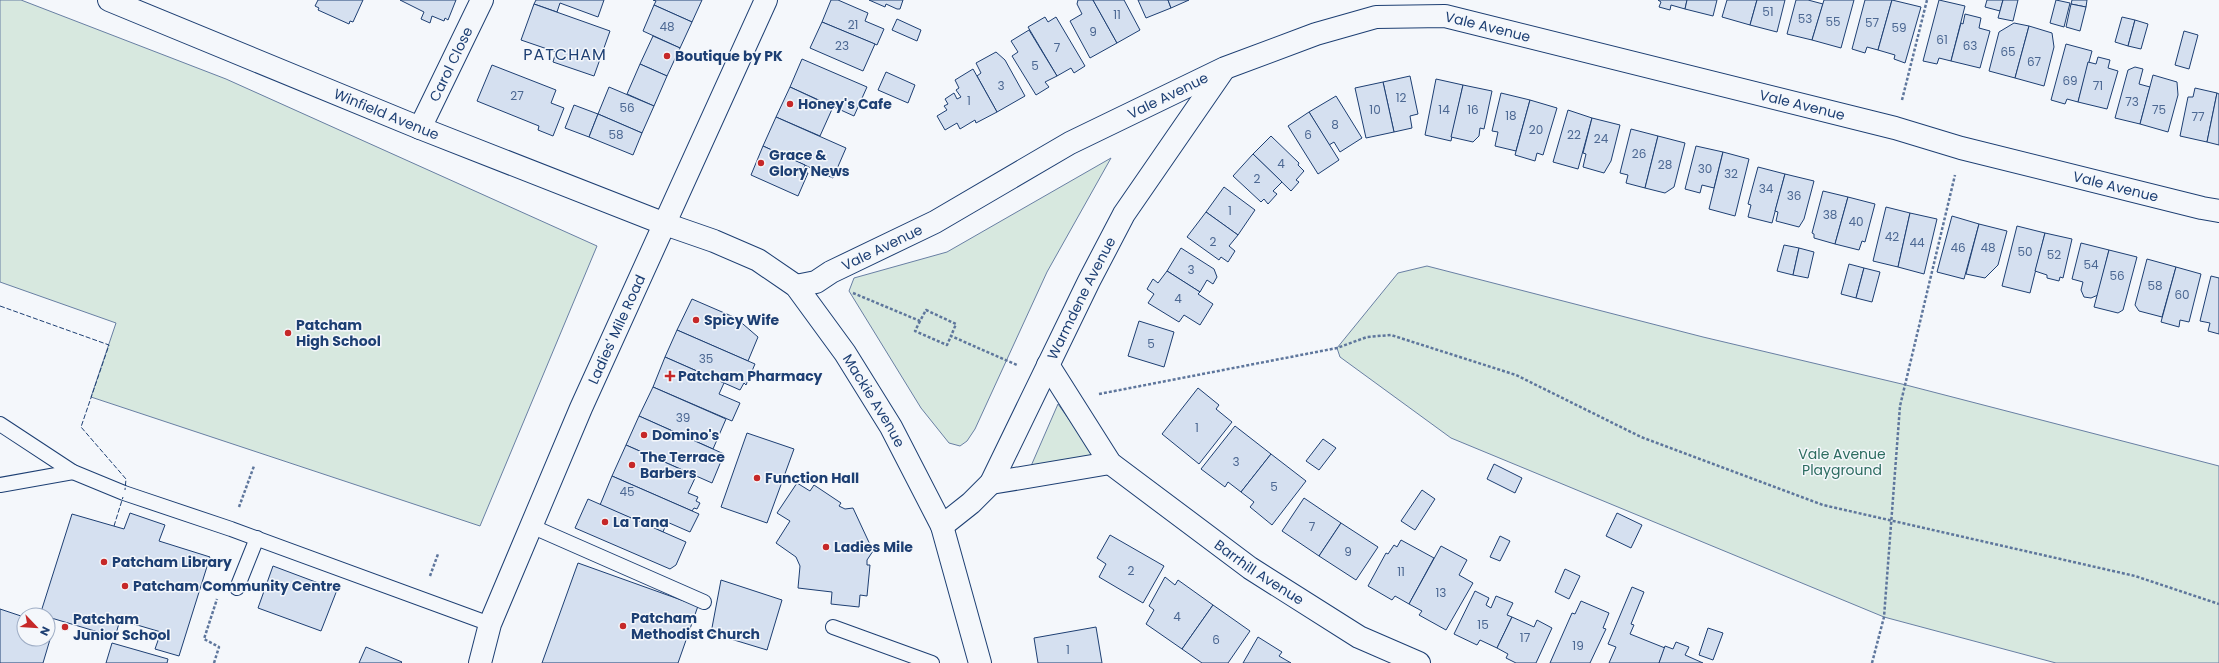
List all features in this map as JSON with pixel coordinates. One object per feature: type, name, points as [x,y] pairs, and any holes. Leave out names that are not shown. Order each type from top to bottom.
[{"type":"street","name":"Winfield Avenue","points":[[109,0],[420,128],[665,224]]},
{"type":"street","name":"Carol Close","points":[[420,128],[482,0]]},
{"type":"street","name":"Ladies' Mile Road","points":[[480,663],[490,624],[581,408],[766,0]]},
{"type":"street","name":"Vale Avenue","points":[[796,286],[816,282],[831,272],[935,222],[1070,143],[1224,68],[1316,34],[1376,17],[1445,16],[1895,128],[1961,148],[2219,211]]},
{"type":"street","name":"Warmdene Avenue","points":[[942,526],[971,503],[991,483],[1094,271],[1124,214],[1224,68]]},
{"type":"street","name":"Mackie Avenue","points":[[665,224],[714,241],[758,260],[796,286],[845,353],[891,427],[942,526],[980,663]]},
{"type":"street","name":"Barrhill Avenue","points":[[1046,371],[1072,400],[1110,462],[1250,568],[1359,637],[1419,663]]},
{"type":"street","points":[[991,483],[1110,462]]},
{"type":"lane","points":[[0,424],[73,472],[124,493],[257,538],[490,624]]},
{"type":"lane","points":[[0,485],[73,472]]},
{"type":"lane","points":[[531,526],[704,602]]},
{"type":"lane","points":[[237,588],[257,538]]},
{"type":"lane","points":[[833,627],[932,663]]},
{"type":"path","points":[[1895,128],[1927,0]]},
{"type":"path","points":[[1872,663],[1884,616],[1900,406],[1961,148]]},
{"type":"path","points":[[831,272],[849,291],[920,322]]},
{"type":"path","points":[[926,310],[956,324],[947,345],[915,331],[920,322],[926,310]]},
{"type":"path","points":[[951,336],[1046,371]]},
{"type":"path","points":[[1072,400],[1120,389],[1337,348],[1367,338],[1392,336],[1516,375],[1641,437],[1823,505],[1891,521],[1968,536],[2135,576],[2219,604]]},
{"type":"path","points":[[240,505],[254,466]]},
{"type":"path","points":[[204,639],[219,647],[214,663]]},
{"type":"green space","name":"Patcham High School","points":[[0,0],[21,0],[226,79],[597,246],[480,526],[91,397],[116,323],[0,282]]},
{"type":"green space","points":[[1111,158],[1047,272],[975,429],[967,441],[960,446],[949,443],[921,408],[849,291],[854,278],[947,252]]},
{"type":"green space","name":"Vale Avenue Playground","points":[[1427,266],[1703,337],[1906,385],[2219,466],[2219,663],[2056,663],[1884,617],[1451,438],[1340,357],[1337,348],[1398,273]]},
{"type":"green space","points":[[1058,404],[1097,459],[1031,466]]},
{"type":"building","points":[[318,0],[363,0],[353,22],[350,21],[349,24],[318,10],[319,8],[315,6]]},
{"type":"building","points":[[400,0],[456,0],[448,20],[445,18],[444,21],[432,16],[430,23],[421,19],[424,12]]},
{"type":"building","points":[[536,0],[604,0],[598,17],[560,3],[557,12],[534,4]]},
{"type":"building","points":[[653,0],[702,0],[692,22],[654,5],[656,1]]},
{"type":"building","points":[[831,0],[838,0],[868,13],[865,21],[884,29],[877,45],[822,22]]},
{"type":"building","points":[[869,0],[903,0],[900,9],[897,9],[886,4],[885,7]]},
{"type":"building","points":[[1078,0],[1093,0],[1117,43],[1090,58],[1070,21],[1082,14],[1077,4]]},
{"type":"building","points":[[1093,0],[1124,0],[1140,30],[1117,43]]},
{"type":"building","points":[[1138,0],[1168,0],[1171,8],[1146,18]]},
{"type":"building","points":[[1168,0],[1189,0],[1171,8]]},
{"type":"building","points":[[1658,0],[1687,0],[1685,9],[1671,5],[1670,10],[1659,7],[1661,2]]},
{"type":"building","points":[[1687,0],[1717,0],[1713,16],[1685,9]]},
{"type":"building","points":[[1727,0],[1757,0],[1750,25],[1722,17]]},
{"type":"building","points":[[1757,0],[1785,0],[1777,32],[1750,25]]},
{"type":"building","points":[[1796,0],[1808,0],[1823,4],[1812,40],[1787,34]]},
{"type":"building","points":[[1824,0],[1854,0],[1841,48],[1812,40]]},
{"type":"building","points":[[1865,0],[1892,0],[1878,50],[1867,47],[1865,53],[1852,49]]},
{"type":"building","points":[[1892,0],[1921,7],[1905,63],[1894,59],[1895,55],[1878,50]]},
{"type":"building","points":[[1939,0],[1965,6],[1951,61],[1939,58],[1937,64],[1923,61]]},
{"type":"building","points":[[1987,0],[2003,0],[2000,11],[1985,7]]},
{"type":"building","points":[[2003,0],[2018,0],[2013,21],[1998,18]]},
{"type":"building","points":[[2056,0],[2070,3],[2064,27],[2050,23]]},
{"type":"building","points":[[2072,0],[2087,0],[2086,7],[2071,4]]},
{"type":"building","points":[[534,4],[610,31],[594,76],[553,62],[556,52],[521,40]]},
{"type":"building","points":[[2071,4],[2086,7],[2080,31],[2066,27]]},
{"type":"building","points":[[654,5],[692,22],[680,48],[643,31]]},
{"type":"building","points":[[1965,14],[1981,18],[1979,28],[1990,31],[1980,68],[1951,61],[1961,23],[1963,24]]},
{"type":"building","points":[[1045,17],[1048,22],[1056,17],[1085,66],[1074,73],[1071,68],[1057,76],[1028,27]]},
{"type":"building","points":[[2122,17],[2135,20],[2128,46],[2115,42]]},
{"type":"building","points":[[897,19],[921,30],[917,41],[892,30]]},
{"type":"building","points":[[2135,20],[2148,24],[2141,49],[2128,46]]},
{"type":"building","points":[[822,22],[875,44],[863,71],[810,48]]},
{"type":"building","points":[[2014,23],[2029,26],[2015,78],[1989,71],[1999,32]]},
{"type":"building","points":[[2029,26],[2052,33],[2054,47],[2044,86],[2015,78]]},
{"type":"building","points":[[1029,30],[1057,76],[1045,82],[1049,87],[1036,95],[1012,56],[1018,52],[1011,41]]},
{"type":"building","points":[[2184,31],[2198,35],[2189,69],[2175,65]]},
{"type":"building","points":[[653,36],[680,48],[667,76],[640,64]]},
{"type":"building","points":[[2066,44],[2092,51],[2078,102],[2067,99],[2065,104],[2051,100]]},
{"type":"building","points":[[996,52],[1005,60],[1025,96],[997,112],[977,76],[981,73],[976,63]]},
{"type":"building","points":[[2098,57],[2110,60],[2108,68],[2118,71],[2107,109],[2078,102],[2088,62],[2096,64]]},
{"type":"building","points":[[802,59],[867,87],[854,116],[790,87]]},
{"type":"building","points":[[640,64],[667,76],[654,106],[627,94]]},
{"type":"building","points":[[492,65],[556,90],[551,103],[564,108],[553,136],[538,130],[539,126],[477,101]]},
{"type":"building","points":[[2135,67],[2143,69],[2139,84],[2150,87],[2140,124],[2115,118],[2128,70]]},
{"type":"building","points":[[973,69],[997,112],[976,123],[975,120],[960,129],[957,123],[945,130],[937,116],[947,110],[944,106],[948,104],[945,99],[954,93],[957,99],[961,97],[956,90],[959,88],[955,80]]},
{"type":"building","points":[[886,72],[915,85],[908,103],[878,90]]},
{"type":"building","points":[[2153,75],[2177,82],[2178,95],[2168,132],[2140,124]]},
{"type":"building","points":[[1410,76],[1418,114],[1410,116],[1412,128],[1394,132],[1383,82]]},
{"type":"building","points":[[1436,79],[1463,85],[1451,141],[1425,135]]},
{"type":"building","points":[[1383,82],[1394,132],[1366,138],[1355,88]]},
{"type":"building","points":[[1463,85],[1492,91],[1484,129],[1480,128],[1479,136],[1473,142],[1451,137]]},
{"type":"building","points":[[609,87],[654,106],[642,133],[598,114]]},
{"type":"building","points":[[790,87],[833,107],[820,136],[776,117]]},
{"type":"building","points":[[2195,88],[2217,93],[2207,142],[2180,136],[2188,97],[2193,97]]},
{"type":"building","points":[[1501,93],[1530,100],[1516,151],[1495,146],[1498,132],[1492,131]]},
{"type":"building","points":[[2217,93],[2219,94],[2219,145],[2207,142]]},
{"type":"building","points":[[1336,96],[1362,138],[1340,152],[1334,142],[1329,145],[1309,112]]},
{"type":"building","points":[[1530,100],[1557,108],[1543,155],[1537,153],[1535,161],[1515,155]]},
{"type":"building","points":[[574,105],[598,114],[589,137],[565,128]]},
{"type":"building","points":[[1568,110],[1592,118],[1578,169],[1553,162]]},
{"type":"building","points":[[1309,112],[1339,160],[1318,174],[1288,126]]},
{"type":"building","points":[[598,114],[642,133],[633,155],[589,137]]},
{"type":"building","points":[[776,117],[846,148],[833,178],[763,146]]},
{"type":"building","points":[[1592,118],[1620,125],[1611,161],[1604,173],[1583,167],[1586,154],[1583,153]]},
{"type":"building","points":[[1631,129],[1658,136],[1645,188],[1626,183],[1628,175],[1620,173]]},
{"type":"building","points":[[1271,136],[1299,163],[1298,165],[1304,171],[1296,180],[1299,182],[1291,191],[1253,154]]},
{"type":"building","points":[[1658,136],[1685,143],[1674,187],[1665,193],[1645,188]]},
{"type":"building","points":[[763,146],[805,165],[803,171],[808,173],[798,196],[751,175]]},
{"type":"building","points":[[1696,146],[1723,152],[1714,188],[1702,185],[1700,193],[1685,189]]},
{"type":"building","points":[[1723,152],[1749,159],[1735,216],[1709,209]]},
{"type":"building","points":[[1253,154],[1282,182],[1273,191],[1277,194],[1268,204],[1264,199],[1261,202],[1233,176]]},
{"type":"building","points":[[1758,167],[1785,174],[1772,223],[1748,217],[1751,205],[1748,204]]},
{"type":"building","points":[[1785,174],[1814,181],[1804,219],[1799,227],[1776,221],[1778,212],[1775,211]]},
{"type":"building","points":[[1224,187],[1255,210],[1238,235],[1206,212]]},
{"type":"building","points":[[1823,191],[1848,197],[1835,244],[1814,238],[1814,234],[1812,233]]},
{"type":"building","points":[[1848,197],[1875,204],[1865,242],[1862,241],[1859,250],[1835,244]]},
{"type":"building","points":[[1886,207],[1910,213],[1898,267],[1873,261]]},
{"type":"building","points":[[1206,212],[1238,235],[1229,246],[1235,251],[1228,262],[1221,257],[1219,260],[1187,237]]},
{"type":"building","points":[[1910,213],[1937,219],[1924,274],[1898,267]]},
{"type":"building","points":[[1952,216],[1979,224],[1964,279],[1937,272]]},
{"type":"building","points":[[1979,224],[2007,231],[1998,265],[1985,278],[1966,274]]},
{"type":"building","points":[[2017,226],[2045,233],[2030,293],[2002,286]]},
{"type":"building","points":[[2045,233],[2072,239],[2063,278],[2060,277],[2059,281],[2047,278],[2047,275],[2035,271]]},
{"type":"building","points":[[2081,243],[2109,250],[2098,295],[2091,298],[2084,297],[2081,290],[2083,282],[2072,279]]},
{"type":"building","points":[[1784,245],[1799,248],[1793,275],[1777,271]]},
{"type":"building","points":[[1181,248],[1214,269],[1217,277],[1213,284],[1207,280],[1200,292],[1167,271]]},
{"type":"building","points":[[1799,248],[1814,252],[1808,278],[1793,275]]},
{"type":"building","points":[[2109,250],[2137,257],[2123,310],[2118,313],[2094,307]]},
{"type":"building","points":[[2147,259],[2176,267],[2162,317],[2139,311],[2135,305]]},
{"type":"building","points":[[1849,264],[1864,268],[1856,298],[1841,294]]},
{"type":"building","points":[[2176,267],[2201,274],[2189,322],[2180,320],[2179,327],[2161,322]]},
{"type":"building","points":[[1864,268],[1880,272],[1872,302],[1856,298]]},
{"type":"building","points":[[1167,271],[1200,292],[1198,294],[1213,304],[1200,325],[1184,315],[1179,322],[1148,303],[1154,294],[1147,289],[1153,279],[1158,283]]},
{"type":"building","points":[[2211,276],[2219,278],[2219,334],[2208,331],[2210,323],[2200,321]]},
{"type":"building","points":[[692,299],[736,318],[758,337],[748,361],[677,330]]},
{"type":"building","points":[[1139,321],[1174,332],[1164,367],[1128,356]]},
{"type":"building","points":[[677,330],[755,364],[746,385],[744,383],[740,390],[665,357]]},
{"type":"building","points":[[665,357],[724,383],[719,394],[740,403],[732,421],[653,387]]},
{"type":"building","points":[[653,387],[726,419],[713,449],[639,416]]},
{"type":"building","points":[[1198,388],[1219,405],[1216,409],[1232,422],[1199,464],[1162,434]]},
{"type":"building","points":[[639,416],[724,454],[712,483],[626,445]]},
{"type":"building","points":[[1235,426],[1271,454],[1241,492],[1228,482],[1225,487],[1201,469]]},
{"type":"building","name":"Function Hall","points":[[747,433],[794,449],[767,523],[721,507]]},
{"type":"building","points":[[1323,439],[1336,448],[1319,470],[1306,461]]},
{"type":"building","points":[[626,445],[696,476],[688,493],[698,497],[696,501],[700,503],[697,509],[694,508],[692,511],[612,476]]},
{"type":"building","points":[[1271,454],[1306,481],[1272,525],[1250,507],[1254,502],[1241,492]]},
{"type":"building","points":[[1494,464],[1522,478],[1515,493],[1487,479]]},
{"type":"building","points":[[612,476],[699,514],[690,532],[667,522],[663,532],[600,505]]},
{"type":"building","name":"Ladies Mile","points":[[797,483],[810,491],[814,485],[841,503],[839,506],[845,509],[853,508],[873,551],[867,560],[867,565],[870,565],[867,596],[860,595],[859,607],[831,604],[832,592],[798,588],[800,566],[796,557],[776,543],[790,521],[777,513]]},
{"type":"building","points":[[1422,490],[1435,499],[1415,530],[1401,521]]},
{"type":"building","points":[[1304,498],[1341,523],[1319,556],[1282,531]]},
{"type":"building","points":[[588,499],[686,542],[676,565],[670,569],[575,528]]},
{"type":"building","name":"Patcham Community Centre","points":[[130,513],[165,525],[159,541],[210,557],[179,656],[155,649],[161,632],[120,620],[115,637],[56,619],[56,607],[43,607],[72,514],[124,529]]},
{"type":"building","points":[[1617,513],[1642,525],[1631,548],[1606,536]]},
{"type":"building","points":[[1341,523],[1378,547],[1356,580],[1319,556]]},
{"type":"building","points":[[1110,535],[1164,566],[1143,603],[1099,577],[1106,564],[1097,558]]},
{"type":"building","points":[[1500,536],[1510,541],[1500,561],[1490,557]]},
{"type":"building","points":[[1401,540],[1434,558],[1409,604],[1395,596],[1392,600],[1368,586],[1386,553],[1388,554],[1394,545],[1397,547]]},
{"type":"building","points":[[1441,546],[1467,560],[1459,575],[1473,583],[1446,630],[1419,615],[1422,611],[1409,604]]},
{"type":"building","name":"Patcham Methodist Church","points":[[578,563],[698,606],[678,663],[542,663]]},
{"type":"building","points":[[273,566],[337,590],[321,631],[258,608]]},
{"type":"building","points":[[1565,569],[1580,576],[1569,599],[1555,592]]},
{"type":"building","points":[[1165,577],[1175,585],[1178,580],[1213,605],[1182,649],[1146,624],[1154,610],[1149,606]]},
{"type":"building","points":[[721,580],[782,600],[767,650],[711,633]]},
{"type":"building","points":[[1632,587],[1644,592],[1631,624],[1634,625],[1630,634],[1665,648],[1659,663],[1609,663],[1616,647],[1608,644]]},
{"type":"building","points":[[1475,591],[1489,598],[1486,605],[1491,608],[1496,596],[1513,603],[1507,615],[1512,617],[1497,648],[1480,640],[1477,645],[1454,634]]},
{"type":"building","points":[[1581,601],[1609,613],[1603,628],[1606,629],[1590,663],[1550,663],[1572,613],[1575,614]]},
{"type":"building","points":[[1213,605],[1250,631],[1228,663],[1202,663],[1182,649]]},
{"type":"building","name":"Patcham Junior School","points":[[0,609],[16,614],[16,647],[48,647],[43,663],[0,663]]},
{"type":"building","points":[[1512,617],[1534,627],[1537,620],[1552,628],[1536,663],[1516,663],[1506,658],[1508,654],[1497,648]]},
{"type":"building","points":[[1096,627],[1102,663],[1038,663],[1034,638]]},
{"type":"building","points":[[1708,628],[1723,633],[1713,660],[1699,655]]},
{"type":"building","points":[[1258,637],[1282,652],[1279,656],[1291,663],[1243,663]]},
{"type":"building","points":[[1676,642],[1689,647],[1685,655],[1703,663],[1659,663],[1665,646],[1673,649]]},
{"type":"building","name":"Patcham Junior School","points":[[112,643],[168,659],[167,663],[106,663]]},
{"type":"building","points":[[366,647],[402,662],[359,663]]},
{"type":"fence","points":[[0,306],[109,345],[81,427],[126,479],[125,490]]},
{"type":"fence","points":[[114,526],[123,497]]},
{"type":"place","name":"Boutique by PK","points":[[667,56]]},
{"type":"place","name":"Honey's Cafe","points":[[790,104]]},
{"type":"place","name":"Grace & Glory News","points":[[761,163]]},
{"type":"place","name":"Spicy Wife","points":[[696,320]]},
{"type":"place","name":"Patcham High School","points":[[288,333]]},
{"type":"place","name":"Patcham Pharmacy","points":[[670,376]]},
{"type":"place","name":"Domino's","points":[[644,435]]},
{"type":"place","name":"The Terrace Barbers","points":[[632,465]]},
{"type":"place","name":"Function Hall","points":[[757,478]]},
{"type":"place","name":"La Tana","points":[[605,522]]},
{"type":"place","name":"Ladies Mile","points":[[826,547]]},
{"type":"place","name":"Patcham Library","points":[[104,562]]},
{"type":"place","name":"Patcham Community Centre","points":[[125,586]]},
{"type":"place","name":"Patcham Methodist Church","points":[[623,626]]},
{"type":"place","name":"Patcham Junior School","points":[[65,627]]},
{"type":"district","name":"PATCHAM","points":[[565,54]]}]
